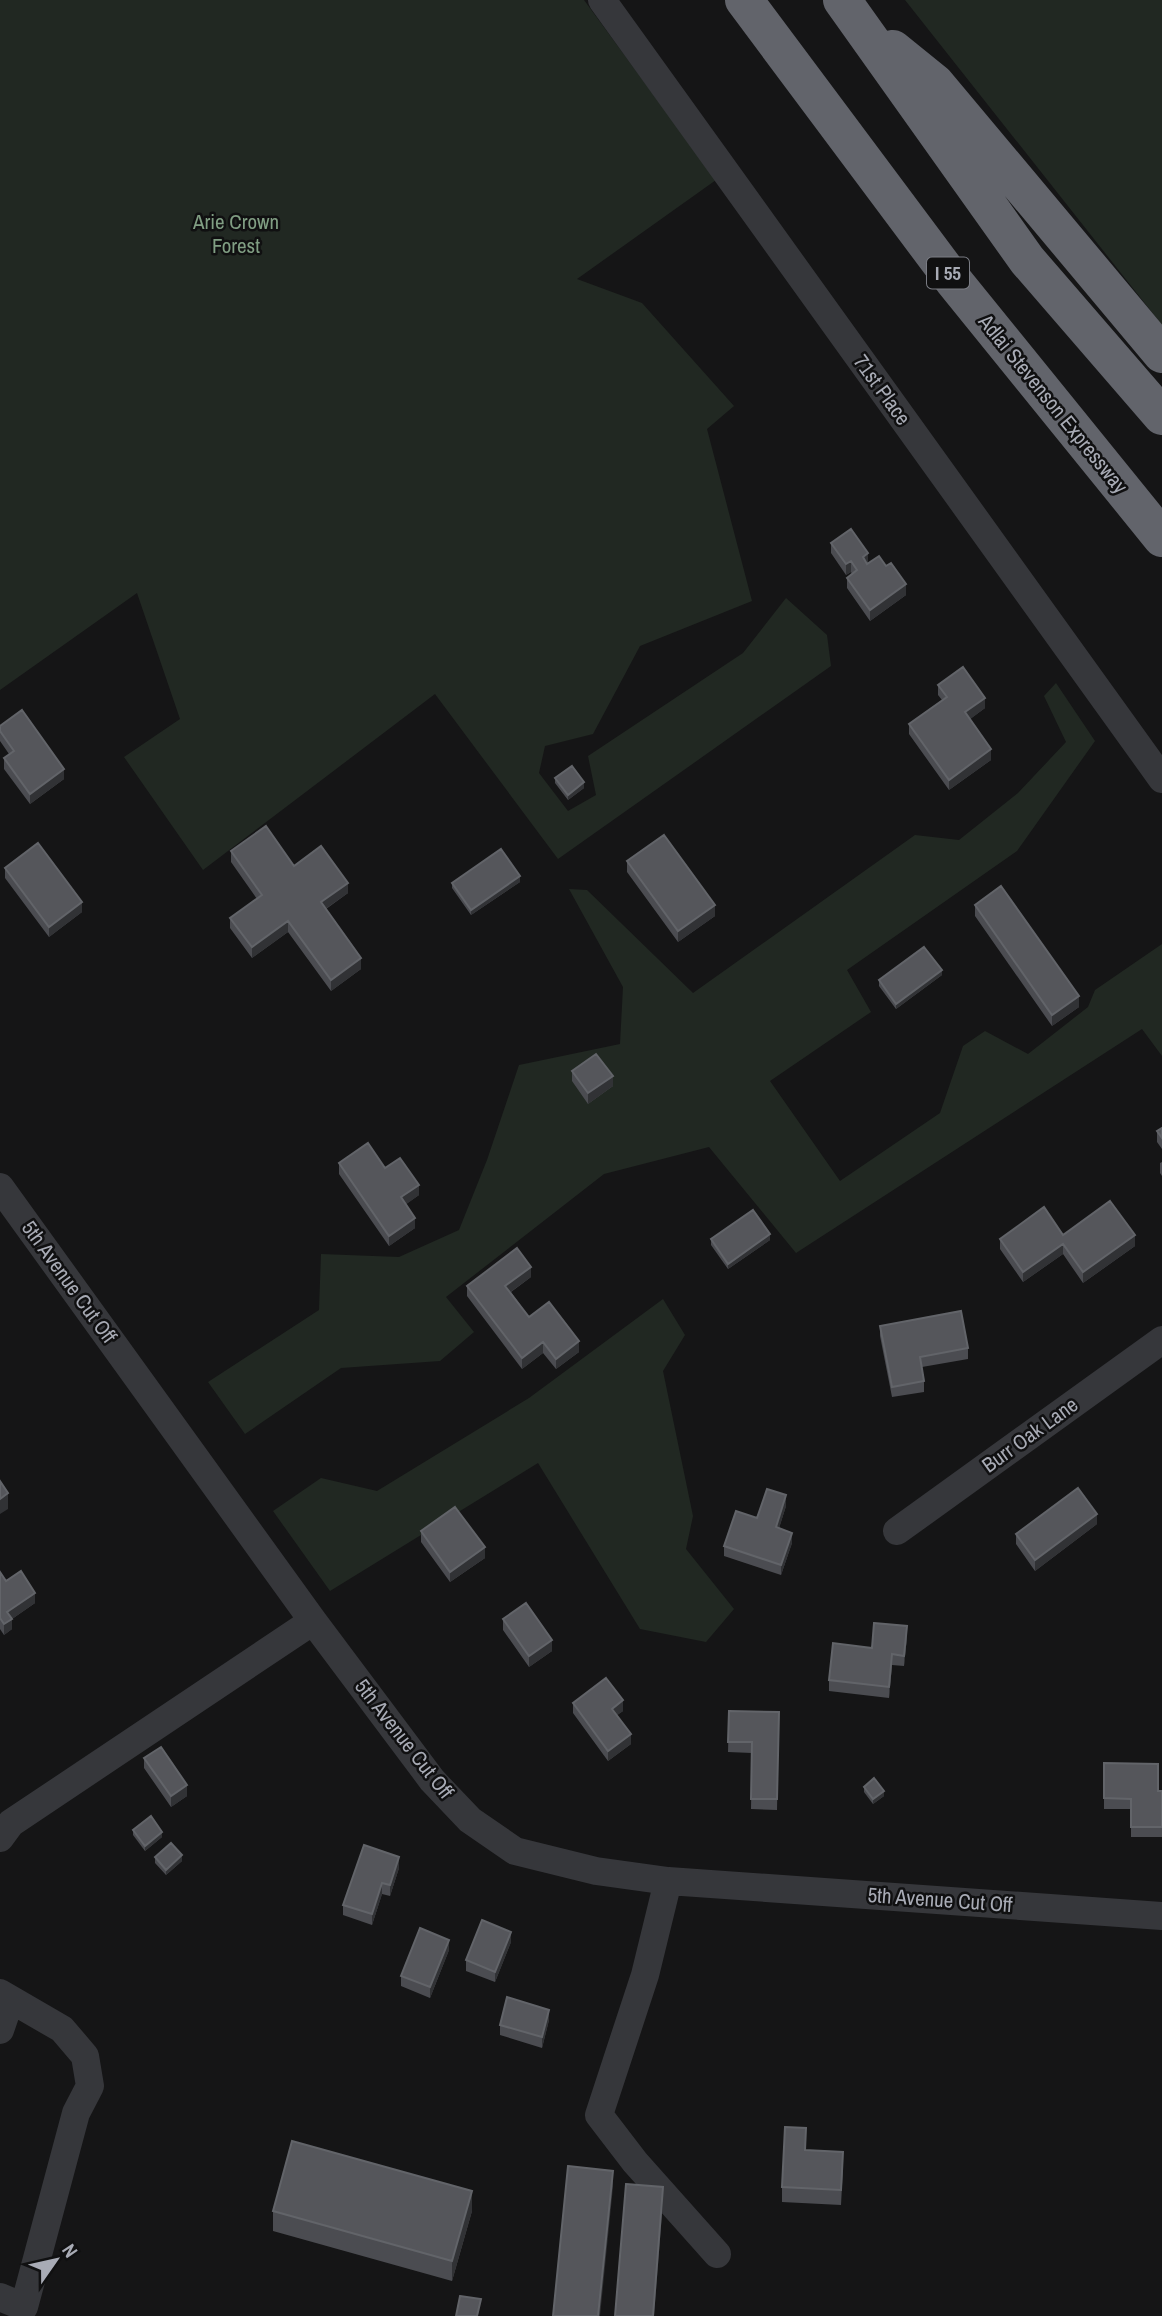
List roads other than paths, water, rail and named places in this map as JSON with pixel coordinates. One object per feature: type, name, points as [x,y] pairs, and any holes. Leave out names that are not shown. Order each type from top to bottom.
[{"type":"highway","name":"Adlai Stevenson Expressway","points":[[744,0],[953,280],[1162,538]]},
{"type":"highway","points":[[849,9],[935,83],[1162,354]]},
{"type":"highway","points":[[849,9],[1027,260],[1162,415]]},
{"type":"street","name":"71st Place","points":[[602,0],[1162,779]]},
{"type":"street","name":"5th Avenue Cut Off","points":[[0,1186],[313,1621],[432,1780],[470,1820],[515,1851],[596,1871],[668,1881],[1162,1916]]},
{"type":"street","name":"Burr Oak Lane","points":[[897,1531],[1162,1340]]},
{"type":"street","points":[[0,1838],[11,1824],[313,1621]]},
{"type":"street","points":[[668,1881],[645,1975],[599,2115],[635,2162],[717,2254]]},
{"type":"street","points":[[0,2030],[5,1997],[62,2029],[85,2056],[90,2086],[76,2113],[24,2307],[0,2297]]},
{"type":"park label","name":"Arie Crown Forest","points":[[236,234]]}]
